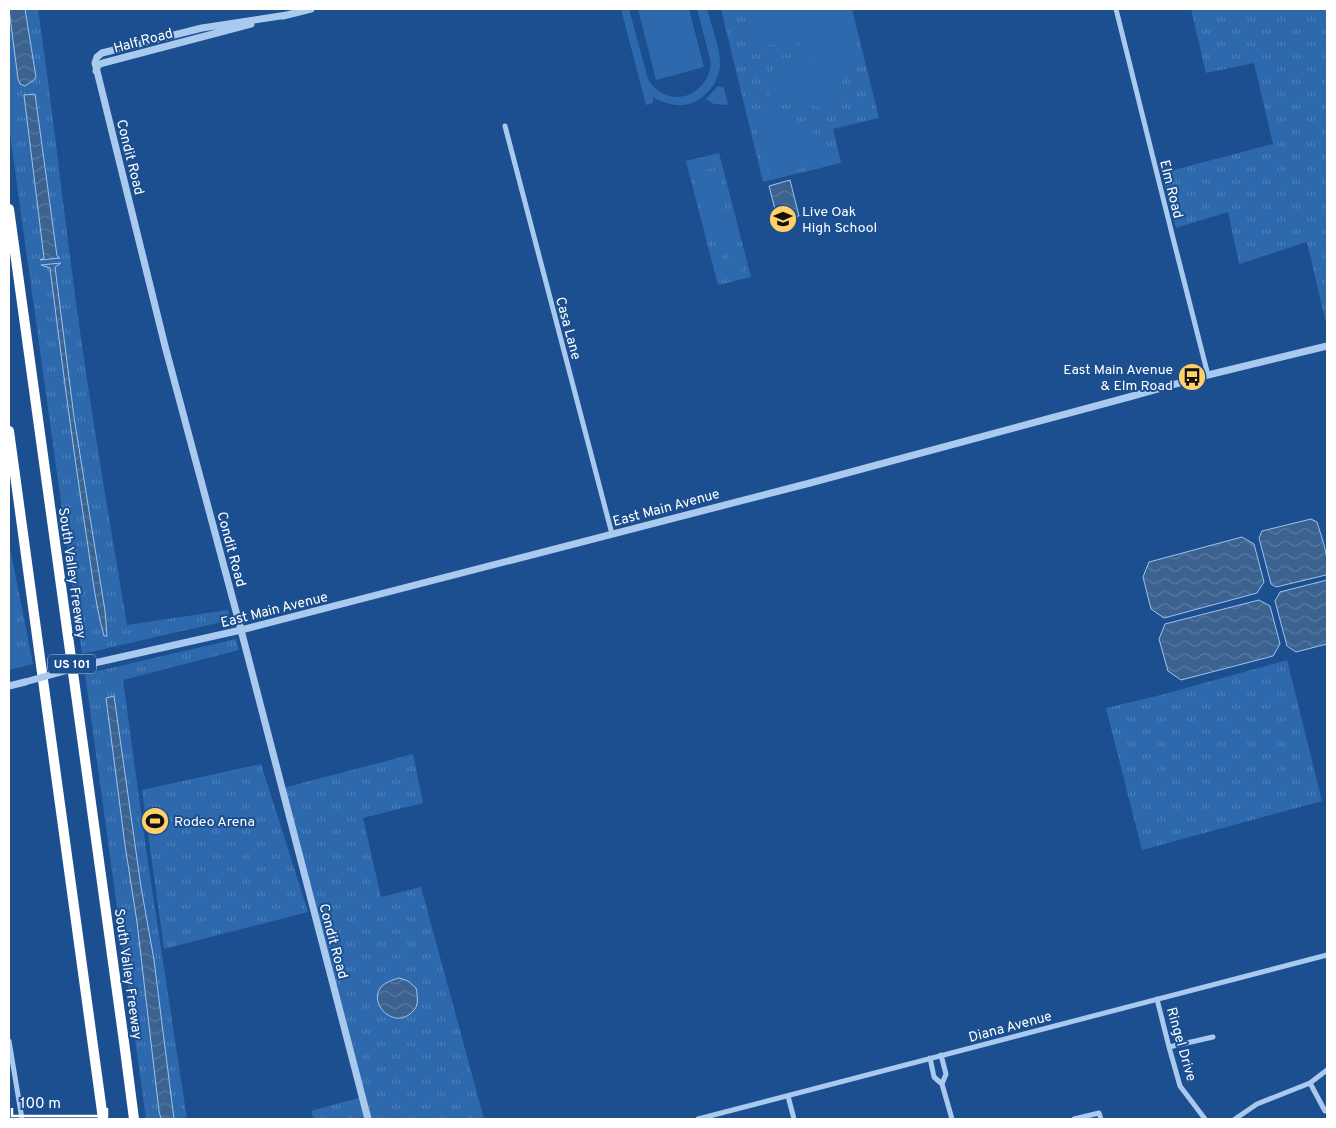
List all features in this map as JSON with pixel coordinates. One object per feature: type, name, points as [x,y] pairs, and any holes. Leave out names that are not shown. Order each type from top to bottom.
[{"type":"highway","name":"South Valley Freeway","points":[[9,209],[134,1119]]},
{"type":"highway","name":"US 101","points":[[9,431],[103,1119]]},
{"type":"street","name":"Half Road","points":[[96,71],[98,66],[103,63],[311,9]]},
{"type":"street","name":"Elm Road","points":[[1116,9],[1208,375]]},
{"type":"street","name":"Condit Road","points":[[96,71],[165,346],[368,1119]]},
{"type":"street","name":"Casa Lane","points":[[505,126],[612,534]]},
{"type":"street","name":"East Main Avenue","points":[[9,686],[90,664],[241,630],[1016,428],[1208,375],[1327,346]]},
{"type":"street","name":"Diana Avenue","points":[[698,1119],[1327,955]]},
{"type":"street","name":"Ringel Drive","points":[[1157,999],[1180,1086],[1205,1119]]},
{"type":"street","points":[[1169,1047],[1213,1037]]},
{"type":"street","points":[[9,1041],[22,1119]]},
{"type":"street","points":[[941,1055],[946,1074],[942,1084]]},
{"type":"street","points":[[930,1058],[934,1078],[942,1084],[952,1119]]},
{"type":"street","points":[[1235,1119],[1257,1104],[1310,1083],[1327,1070]]},
{"type":"street","points":[[1310,1083],[1325,1111]]},
{"type":"street","points":[[788,1096],[794,1119]]},
{"type":"street","points":[[1074,1119],[1099,1112],[1100,1119]]},
{"type":"green space","points":[[9,9],[38,9],[83,356],[127,625],[228,610],[230,620],[82,654],[9,127]]},
{"type":"green space","points":[[621,9],[629,9],[649,81],[659,91],[677,97],[693,93],[700,88],[709,72],[711,63],[697,9],[707,9],[720,60],[719,73],[708,92],[690,104],[671,104],[653,97],[653,103],[646,105]]},
{"type":"green space","points":[[638,9],[689,9],[704,67],[656,80]]},
{"type":"green space","points":[[721,9],[852,9],[879,118],[833,129],[841,163],[763,182]]},
{"type":"green space","points":[[783,9],[848,9],[859,59],[839,65],[842,66],[836,109],[768,99],[774,56],[818,62],[801,48],[797,42],[751,47],[747,13]]},
{"type":"green space","points":[[1191,9],[1327,9],[1327,327],[1307,242],[1239,264],[1228,212],[1176,228],[1162,173],[1273,144],[1254,63],[1206,73]]},
{"type":"green space","points":[[718,86],[724,88],[728,105],[714,104],[706,99]]},
{"type":"green space","points":[[767,114],[791,119],[805,125],[817,136],[830,161],[775,175],[769,171],[753,117]]},
{"type":"green space","points":[[719,153],[751,277],[718,285],[686,161]]},
{"type":"green space","points":[[712,157],[714,168],[692,172],[690,161]]},
{"type":"green space","points":[[715,171],[718,181],[697,186],[694,176]]},
{"type":"green space","points":[[718,185],[721,195],[700,200],[697,190]]},
{"type":"green space","points":[[722,198],[725,208],[703,214],[701,204]]},
{"type":"green space","points":[[726,211],[729,221],[707,226],[705,216]]},
{"type":"green space","points":[[729,224],[732,234],[710,240],[707,230]]},
{"type":"green space","points":[[737,246],[744,269],[733,272],[726,249]]},
{"type":"green space","points":[[721,250],[726,273],[716,276],[711,252]]},
{"type":"green space","points":[[9,543],[33,664],[9,670]]},
{"type":"green space","points":[[236,639],[239,650],[123,680],[146,849],[187,1119],[146,1119],[85,674]]},
{"type":"green space","points":[[1287,660],[1322,801],[1142,850],[1106,708],[1161,695]]},
{"type":"green space","points":[[413,754],[423,803],[363,818],[381,897],[421,887],[484,1119],[314,1119],[311,1111],[362,1097],[283,788]]},
{"type":"green space","points":[[261,764],[308,912],[164,949],[142,790]]},
{"type":"water","points":[[9,9],[25,9],[36,77],[25,86],[20,84],[18,79]]},
{"type":"water","points":[[35,94],[57,256],[60,258],[40,260],[44,258],[24,95]]},
{"type":"water","points":[[790,180],[799,216],[778,221],[769,186]]},
{"type":"water","points":[[61,263],[55,267],[74,417],[105,611],[107,636],[104,636],[93,582],[50,268],[41,265]]},
{"type":"water","points":[[1311,519],[1317,522],[1325,548],[1326,575],[1276,587],[1271,584],[1259,538],[1262,531]]},
{"type":"water","points":[[1242,537],[1254,544],[1264,582],[1257,593],[1164,618],[1151,609],[1143,577],[1149,562]]},
{"type":"water","points":[[1327,580],[1327,644],[1296,652],[1287,646],[1275,601],[1280,592]]},
{"type":"water","points":[[1259,600],[1270,606],[1280,644],[1273,656],[1181,680],[1168,671],[1159,639],[1165,624]]},
{"type":"water","points":[[114,696],[141,887],[154,960],[174,1119],[161,1119],[159,1111],[137,922],[106,698]]},
{"type":"water","points":[[399,978],[408,981],[416,988],[417,996],[417,1006],[410,1014],[403,1018],[396,1018],[384,1012],[378,1000],[381,987]]},
{"type":"place","name":"Live Oak High School","points":[[783,219]]},
{"type":"place","name":"East Main Avenue & Elm Road","points":[[1192,377]]},
{"type":"place","name":"Rodeo Arena","points":[[155,821]]}]
